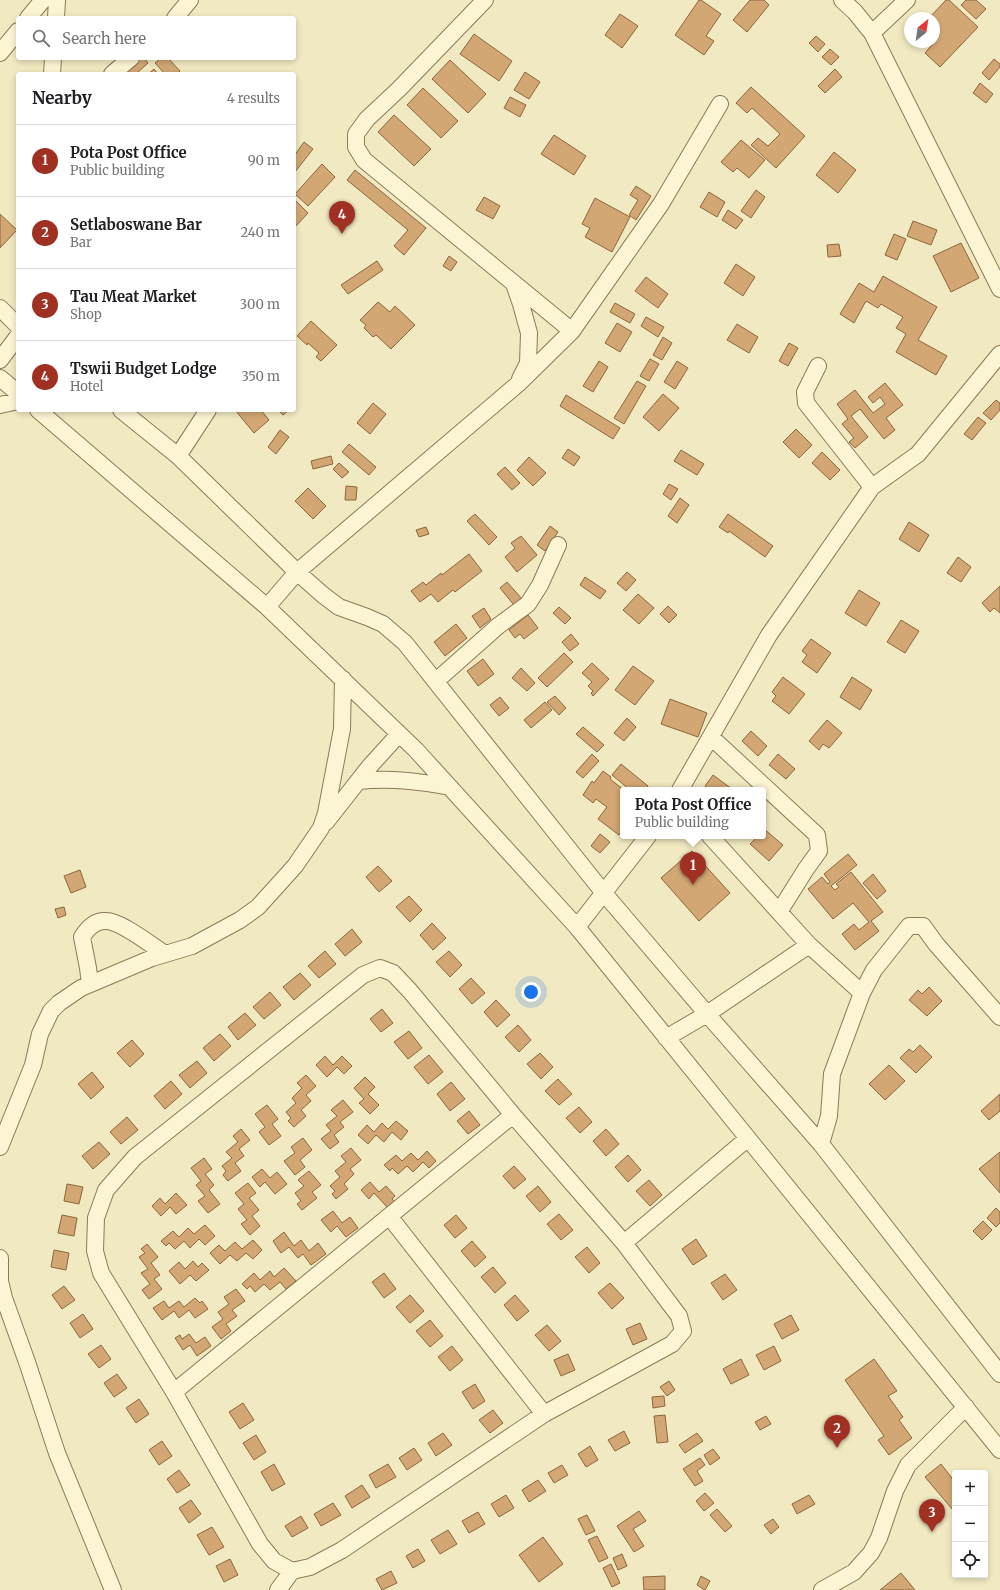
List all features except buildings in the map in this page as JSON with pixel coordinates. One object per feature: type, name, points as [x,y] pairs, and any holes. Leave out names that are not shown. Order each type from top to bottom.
[{"type":"street","points":[[30,16],[43,0]]},
{"type":"street","points":[[56,16],[58,0]]},
{"type":"street","points":[[177,16],[190,0]]},
{"type":"street","points":[[485,0],[399,89],[367,119],[356,134],[356,147],[364,160],[572,331]]},
{"type":"street","points":[[842,0],[855,12],[872,33],[1000,289]]},
{"type":"street","points":[[872,33],[907,0]]},
{"type":"street","points":[[0,53],[16,33]]},
{"type":"street","points":[[52,72],[54,60]]},
{"type":"street","points":[[114,72],[129,60]]},
{"type":"street","points":[[267,607],[297,572],[518,384],[572,331],[661,204],[720,104]]},
{"type":"street","points":[[513,282],[529,333],[528,363],[518,384]]},
{"type":"street","points":[[0,308],[16,324]]},
{"type":"street","points":[[0,360],[16,339]]},
{"type":"street","points":[[682,787],[769,635],[872,487],[918,454],[1000,354]]},
{"type":"street","points":[[818,366],[805,392],[806,403],[872,487]]},
{"type":"street","points":[[0,378],[16,391]]},
{"type":"street","points":[[0,404],[16,401]]},
{"type":"street","points":[[40,412],[267,607],[399,734],[450,787],[576,927],[1000,1450]]},
{"type":"street","points":[[123,412],[178,456],[297,572],[339,607],[383,624],[405,643],[603,892],[821,1144],[1000,1374]]},
{"type":"street","points":[[178,456],[207,412]]},
{"type":"street","points":[[436,681],[498,626],[528,604],[540,585],[558,545]]},
{"type":"street","points":[[321,828],[326,813],[342,729],[343,679]]},
{"type":"street","points":[[0,1147],[33,1065],[40,1034],[52,1011],[59,1003],[81,988],[90,984],[165,954],[192,946],[240,920],[258,907],[295,866],[321,828],[358,781],[399,734]]},
{"type":"street","points":[[711,737],[765,787]]},
{"type":"street","points":[[358,781],[385,779],[423,782],[450,787]]},
{"type":"street","points":[[766,788],[817,835],[819,851],[779,912]]},
{"type":"street","points":[[576,927],[646,839]]},
{"type":"street","points":[[713,839],[809,945],[862,993]]},
{"type":"street","points":[[90,984],[82,937],[88,927],[97,922],[106,920],[118,924],[165,954]]},
{"type":"street","points":[[821,1144],[829,1116],[832,1074],[862,993],[874,970],[909,926],[923,926],[936,944],[1000,1017]]},
{"type":"street","points":[[666,1038],[707,1014],[809,945]]},
{"type":"street","points":[[278,1590],[292,1571],[310,1567],[342,1550],[544,1414],[672,1344],[683,1331],[679,1316],[624,1243],[513,1115],[410,991],[393,973],[380,968],[363,975],[135,1157],[106,1190],[96,1218],[95,1251],[101,1274],[174,1392],[260,1544],[274,1561],[292,1571]]},
{"type":"street","points":[[174,1392],[513,1115]]},
{"type":"street","points":[[624,1243],[747,1139]]},
{"type":"street","points":[[389,1216],[544,1414]]},
{"type":"street","points":[[0,1258],[0,1281],[4,1298],[57,1453],[113,1590]]},
{"type":"street","points":[[828,1589],[854,1572],[871,1553],[879,1538],[894,1491],[908,1465],[966,1407]]},
{"type":"place","name":"Tswii Budget Lodge","points":[[342,234]]},
{"type":"place","name":"Pota Post Office","points":[[693,885]]},
{"type":"place","name":"Setlaboswane Bar","points":[[837,1448]]},
{"type":"place","name":"Tau Meat Market","points":[[932,1532]]}]
